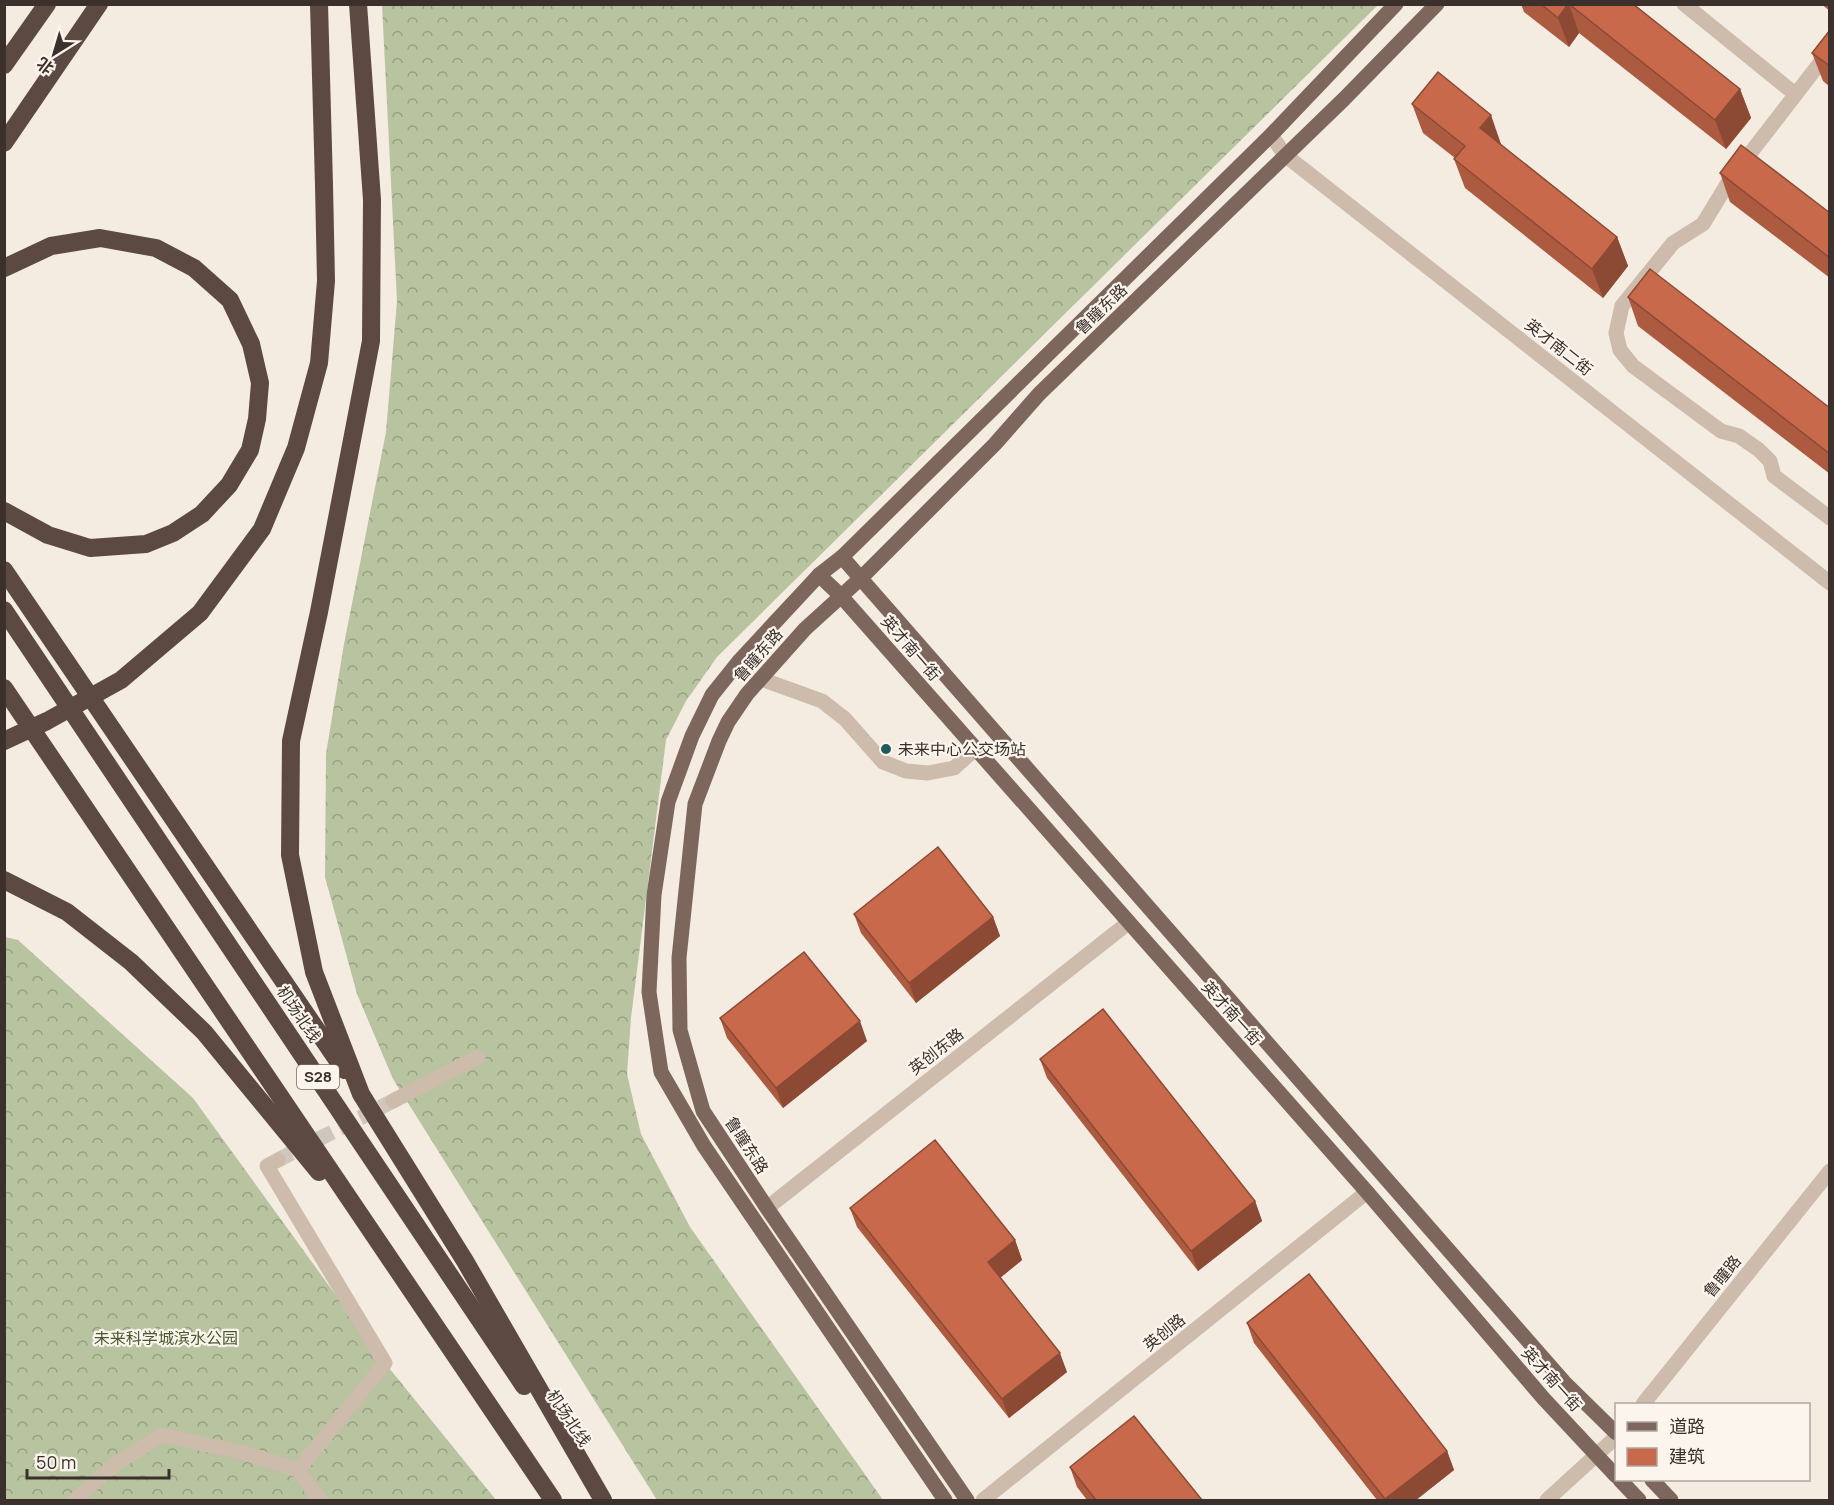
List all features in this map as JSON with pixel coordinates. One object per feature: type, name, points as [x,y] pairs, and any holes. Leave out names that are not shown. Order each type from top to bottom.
[{"type":"highway","points":[[4,65],[47,4]]},
{"type":"highway","points":[[4,143],[99,4]]},
{"type":"highway","points":[[4,741],[122,680],[200,613],[262,529],[296,448],[320,363],[326,281],[320,4]]},
{"type":"highway","points":[[358,4],[372,200],[371,341],[319,612],[291,741],[290,855],[314,972],[360,1094]]},
{"type":"highway","points":[[4,268],[51,246],[100,238],[156,248],[194,268],[230,300],[251,344],[260,383],[257,419],[250,450],[229,485],[202,514],[172,533],[146,544],[90,548],[48,535],[4,511]]},
{"type":"highway","points":[[4,570],[360,1094],[465,1261],[602,1500]]},
{"type":"highway","name":"机场北线","points":[[4,610],[602,1500]]},
{"type":"highway","name":"S28","points":[[4,688],[553,1500]]},
{"type":"highway","points":[[4,880],[67,912],[131,962],[204,1032],[389,1257]]},
{"type":"main road","name":"鲁瞳东路","points":[[945,1500],[704,1146],[661,1072],[649,992],[654,896],[668,802],[692,736],[712,695],[740,660],[819,575],[842,557],[1271,135],[1396,4]]},
{"type":"main road","name":"鲁瞳东路","points":[[967,1500],[766,1208],[703,1111],[680,1029],[679,958],[696,804],[728,722],[747,694],[805,629],[860,579],[995,444],[1039,394],[1344,99],[1437,4]]},
{"type":"main road","name":"英才南一街","points":[[842,557],[1564,1382],[1615,1433]]},
{"type":"main road","name":"英才南一街","points":[[819,575],[841,596],[1367,1192],[1544,1399],[1615,1474]]},
{"type":"main road","points":[[1622,1481],[1638,1500]]},
{"type":"main road","points":[[1654,1481],[1671,1500]]},
{"type":"street","points":[[1684,4],[1795,94]]},
{"type":"street","points":[[1830,50],[1731,178],[1703,224],[1673,243],[1622,306],[1616,333],[1620,351],[1633,366],[1721,431],[1739,436],[1759,450],[1770,461],[1774,476],[1830,518]]},
{"type":"street","name":"英才南二街","points":[[1271,135],[1286,155],[1830,583]]},
{"type":"street","points":[[761,678],[822,701],[846,719],[884,762],[906,771],[928,773],[954,768],[975,749]]},
{"type":"street","name":"英创东路","points":[[766,1208],[1128,923]]},
{"type":"street","points":[[393,1101],[478,1057]]},
{"type":"street","points":[[279,1160],[267,1166],[385,1363],[298,1470]]},
{"type":"street","name":"鲁瞳路","points":[[1644,1403],[1830,1170]]},
{"type":"street","name":"英创路","points":[[983,1500],[1367,1192]]},
{"type":"street","points":[[75,1500],[114,1464],[162,1435],[245,1453],[298,1470],[320,1500]]},
{"type":"street","points":[[1546,1500],[1615,1437]]},
{"type":"green space","points":[[382,5],[1378,5],[717,657],[686,701],[666,740],[631,1018],[627,1074],[641,1134],[690,1227],[883,1500],[657,1500],[393,1079],[357,994],[325,877],[326,754],[344,644],[386,432],[397,301]]},
{"type":"green space","name":"未来科学城滨水公园","points":[[5,937],[18,940],[193,1098],[385,1363],[496,1500],[5,1500]]},
{"type":"building","points":[[1541,4],[1568,4],[1558,18]]},
{"type":"building","points":[[1569,4],[1633,4],[1740,89],[1715,120]]},
{"type":"building","points":[[1830,30],[1830,66],[1812,53]]},
{"type":"building","points":[[1438,72],[1491,115],[1480,128],[1617,237],[1592,269],[1454,159],[1465,146],[1412,104]]},
{"type":"building","points":[[1741,145],[1830,213],[1830,258],[1720,173]]},
{"type":"building","points":[[1650,269],[1830,408],[1830,454],[1628,297]]},
{"type":"building","points":[[938,847],[993,917],[909,983],[854,914]]},
{"type":"building","points":[[804,952],[860,1021],[776,1088],[720,1018]]},
{"type":"building","points":[[1103,1009],[1255,1201],[1191,1251],[1040,1059]]},
{"type":"building","points":[[935,1140],[1015,1240],[988,1262],[1060,1353],[1002,1399],[850,1208]]},
{"type":"building","points":[[1309,1274],[1447,1451],[1385,1499],[1247,1323]]},
{"type":"building","points":[[1134,1416],[1202,1500],[1096,1500],[1070,1467]]},
{"type":"tunnel","points":[[278,1160],[393,1101]]},
{"type":"place","name":"未来中心公交场站","points":[[886,749]]}]
